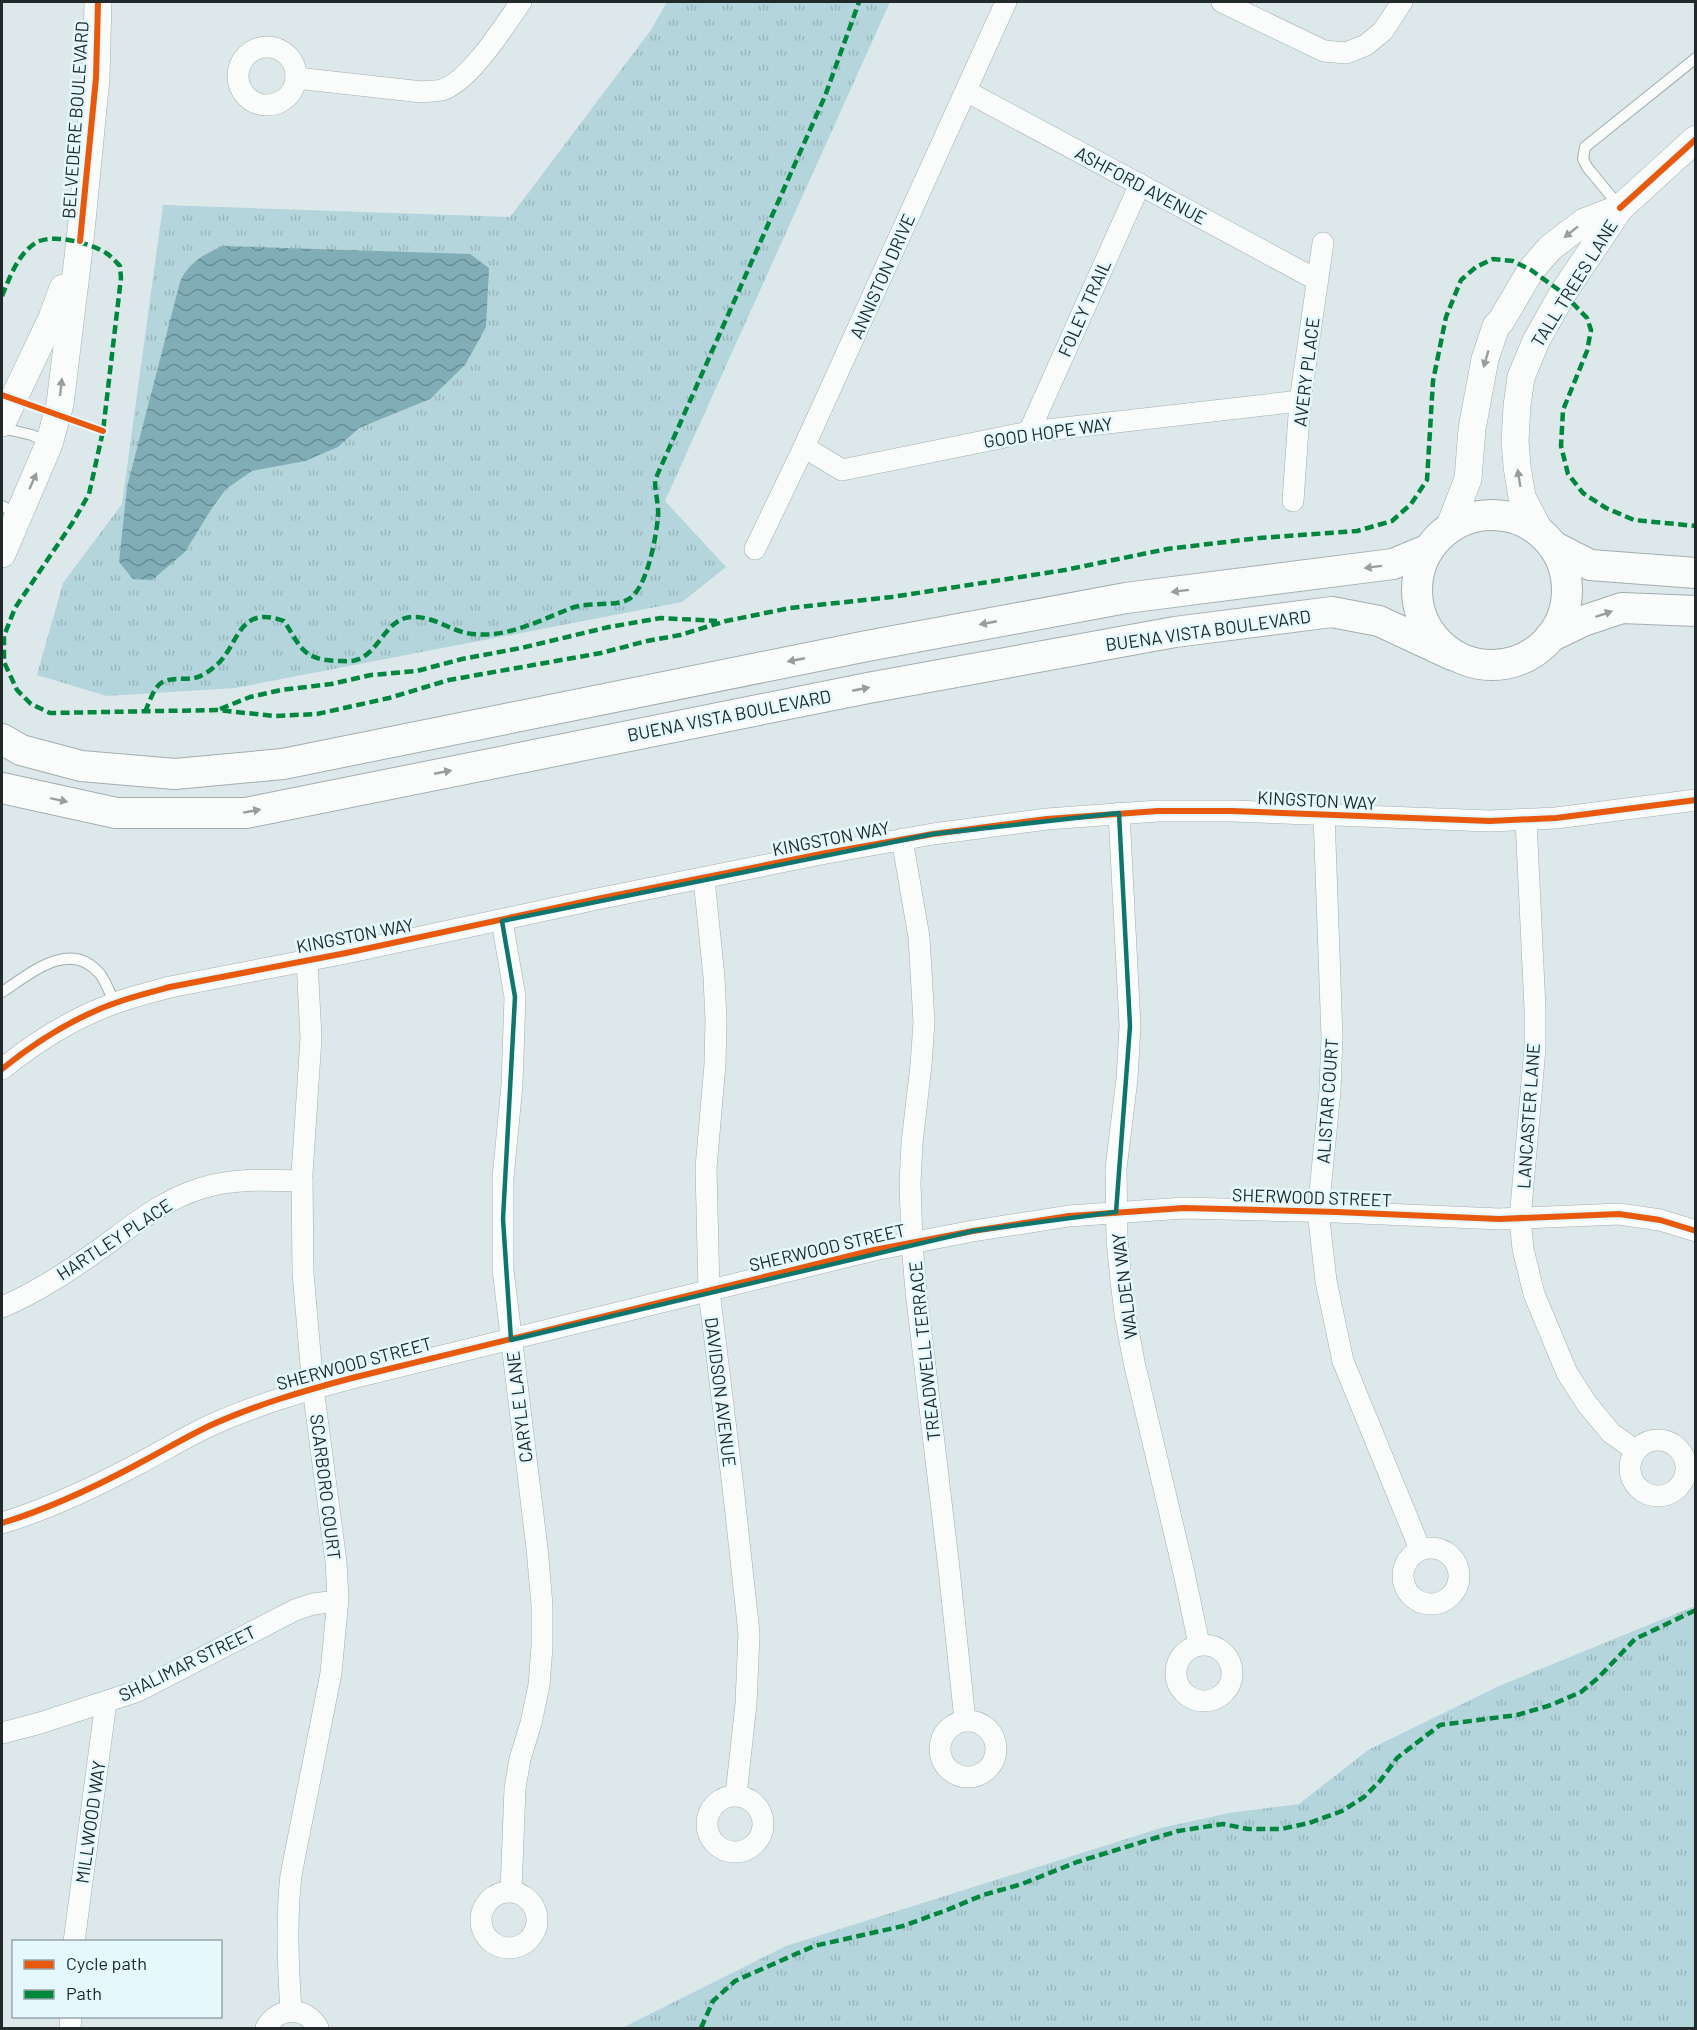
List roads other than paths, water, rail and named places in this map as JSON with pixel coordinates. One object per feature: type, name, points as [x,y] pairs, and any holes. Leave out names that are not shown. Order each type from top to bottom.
[{"type":"main road","name":"BUENA VISTA BOULEVARD","points":[[1452,655],[1434,639],[1422,619],[1417,595],[1419,571],[1429,549],[1449,528],[1471,518],[1495,515],[1519,520],[1590,565],[1695,573]]},
{"type":"main road","name":"BUENA VISTA BOULEVARD","points":[[2,788],[116,813],[246,813],[879,686],[1175,632],[1332,612],[1379,621],[1472,663],[1494,666],[1515,662],[1535,652],[1550,637],[1562,616],[1567,592],[1564,568],[1546,539]]},
{"type":"main road","name":"BUENA VISTA BOULEVARD","points":[[2,739],[21,750],[81,766],[175,774],[283,764],[879,644],[1126,597],[1394,564],[1429,549]]},
{"type":"main road","name":"BUENA VISTA BOULEVARD","points":[[1550,637],[1583,621],[1622,608],[1695,611]]},
{"type":"street","name":"BELVEDERE BOULEVARD","points":[[2,554],[10,510],[49,444],[60,405],[80,241],[96,78],[98,2]]},
{"type":"street","points":[[296,78],[422,92],[442,90],[468,72],[520,2]]},
{"type":"street","name":"ANNISTON DRIVE","points":[[755,549],[804,447],[1006,2]]},
{"type":"street","points":[[1222,2],[1324,51],[1346,52],[1366,45],[1383,31],[1402,2]]},
{"type":"street","name":"ASHFORD AVENUE","points":[[966,91],[1317,279]]},
{"type":"street","name":"TALL TREES LANE","points":[[1546,539],[1522,497],[1515,441],[1521,377],[1536,341],[1563,293],[1620,208],[1695,139]]},
{"type":"street","name":"FOLEY TRAIL","points":[[1029,432],[1140,184]]},
{"type":"street","name":"TALL TREES LANE","points":[[1449,528],[1468,479],[1472,429],[1485,359],[1496,326],[1531,270],[1550,248],[1584,222],[1620,208]]},
{"type":"street","name":"BELVEDERE BOULEVARD","points":[[2,423],[52,318],[80,241]]},
{"type":"street","name":"AVERY PLACE","points":[[1293,501],[1300,401],[1323,243]]},
{"type":"street","points":[[1501,321],[1536,341]]},
{"type":"street","name":"GOOD HOPE WAY","points":[[804,447],[842,470],[1029,432],[1300,401]]},
{"type":"street","name":"KINGSTON WAY","points":[[2,1069],[45,1038],[77,1020],[115,1004],[170,987],[902,839],[1035,820],[1119,813],[1221,811],[1430,820],[1526,820],[1695,800]]},
{"type":"street","name":"WALDEN WAY","points":[[1119,813],[1130,1026],[1127,1079],[1116,1168],[1116,1212],[1125,1314],[1198,1644]]},
{"type":"street","name":"ALISTAR COURT","points":[[1324,814],[1332,1037],[1330,1091],[1318,1211],[1326,1281],[1343,1361],[1420,1549]]},
{"type":"street","name":"LANCASTER LANE","points":[[1526,820],[1535,1048],[1520,1218],[1523,1249],[1534,1294],[1567,1373],[1587,1404],[1611,1433],[1635,1450]]},
{"type":"street","name":"TREADWELL TERRACE","points":[[902,839],[919,938],[924,1022],[912,1143],[910,1183],[912,1243],[965,1720]]},
{"type":"street","name":"DAVIDSON AVENUE","points":[[704,879],[716,1021],[715,1064],[706,1168],[709,1291],[749,1633],[746,1704],[736,1795]]},
{"type":"street","name":"CARYLE LANE","points":[[502,921],[514,997],[512,1085],[506,1137],[502,1219],[503,1270],[542,1605],[539,1685],[515,1788],[510,1892]]},
{"type":"street","name":"SCARBORO COURT","points":[[291,2011],[287,1939],[288,1899],[331,1673],[336,1635],[337,1601],[336,1562],[313,1389],[303,1273],[302,1181],[311,1038],[307,960]]},
{"type":"street","name":"HARTLEY PLACE","points":[[2,1307],[78,1265],[142,1217],[175,1198],[227,1182],[302,1181]]},
{"type":"street","name":"SHERWOOD STREET","points":[[2,1523],[107,1480],[174,1443],[221,1421],[286,1396],[874,1250],[973,1231],[1069,1216],[1184,1208],[1318,1211],[1432,1218],[1520,1218],[1619,1214],[1660,1220],[1695,1230]]},
{"type":"street","name":"SHALIMAR STREET","points":[[2,1733],[40,1723],[138,1690],[295,1610],[313,1604],[337,1601]]},
{"type":"street","name":"MILLWOOD WAY","points":[[74,1940],[106,1702]]},
{"type":"street","points":[[266,2028],[273,2018],[291,2011],[308,2016],[318,2028]]},
{"type":"lane","points":[[1620,208],[1587,167],[1583,159],[1585,147],[1695,58]]},
{"type":"lane","points":[[2,428],[32,435],[49,444]]},
{"type":"lane","points":[[2,992],[48,963],[61,958],[73,958],[88,964],[100,975],[115,1004]]},
{"type":"water","points":[[222,246],[470,254],[489,268],[486,327],[465,365],[430,399],[359,428],[338,447],[305,461],[252,471],[226,489],[185,552],[152,580],[133,579],[119,562],[127,487],[180,282],[183,275],[197,260]]}]
